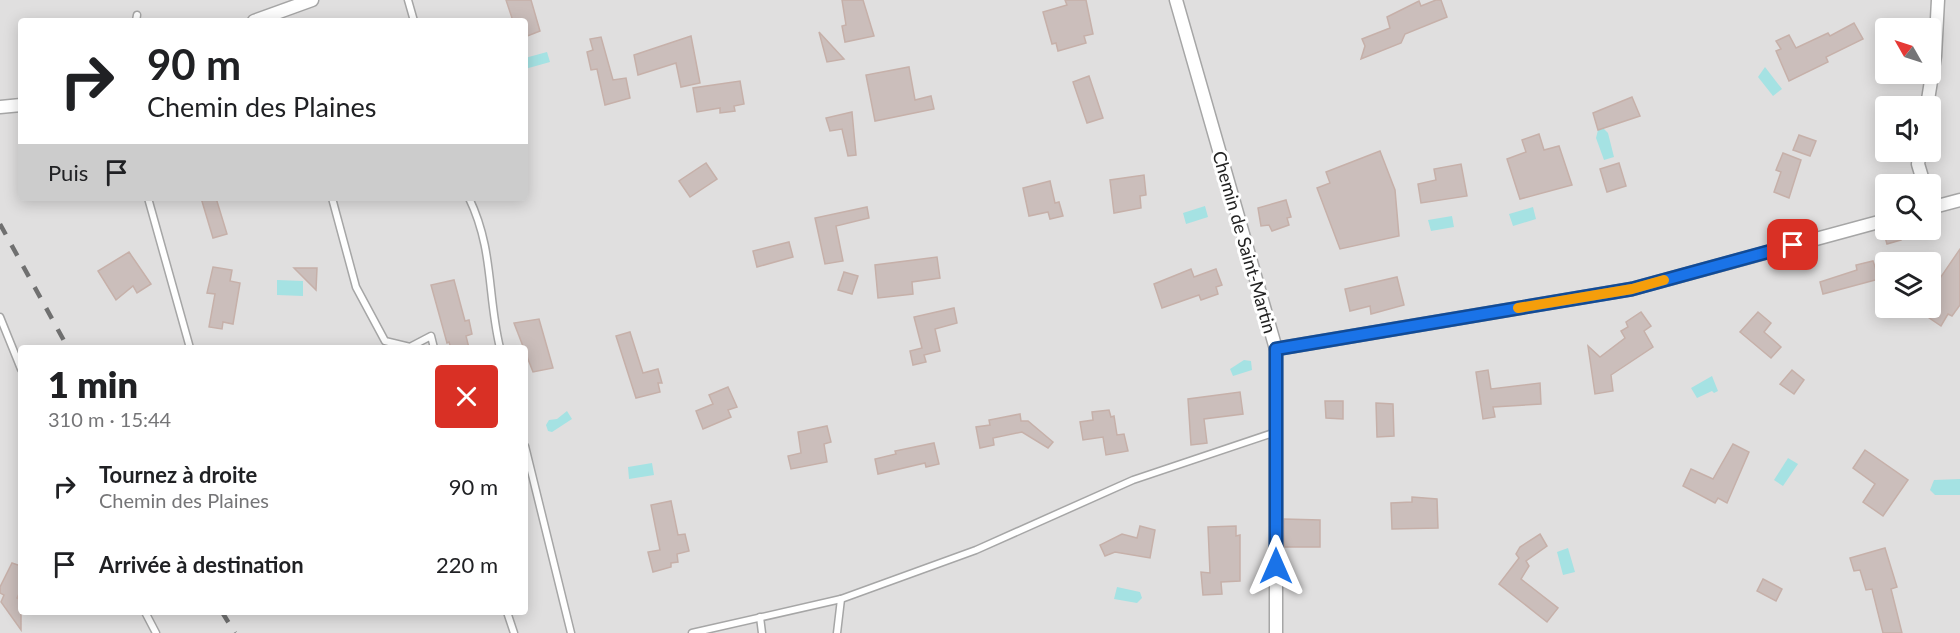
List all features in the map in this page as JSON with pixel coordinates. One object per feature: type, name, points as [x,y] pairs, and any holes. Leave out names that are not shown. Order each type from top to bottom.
[{"type":"street","points":[[274,18],[312,0]]},
{"type":"street","name":"Chemin de Saint-Martin","points":[[1176,0],[1276,349],[1276,633]]},
{"type":"street","points":[[1929,96],[1935,56],[1938,0]]},
{"type":"street","points":[[0,107],[18,105]]},
{"type":"street","points":[[1941,205],[1960,200]]},
{"type":"street","points":[[1276,349],[1632,289],[1875,223]]},
{"type":"lane","points":[[408,0],[413,18]]},
{"type":"lane","points":[[149,201],[189,345]]},
{"type":"lane","points":[[333,201],[356,287],[385,341],[402,345]]},
{"type":"lane","points":[[470,201],[481,224],[492,280],[492,316],[499,345]]},
{"type":"lane","points":[[0,317],[18,362]]},
{"type":"lane","points":[[414,345],[431,336],[433,345]]},
{"type":"lane","points":[[692,633],[841,599],[976,550],[1133,480],[1277,432]]},
{"type":"lane","points":[[528,458],[571,633]]},
{"type":"lane","points":[[837,633],[841,599]]},
{"type":"lane","points":[[147,615],[156,633]]},
{"type":"lane","points":[[508,615],[514,633]]},
{"type":"lane","points":[[760,617],[762,633]]},
{"type":"shaded area","points":[[0,0],[1960,0],[1960,633],[0,633]]},
{"type":"water","points":[[547,52],[550,62],[528,68],[528,57]]},
{"type":"water","points":[[1765,67],[1782,89],[1773,96],[1758,77]]},
{"type":"water","points":[[1603,128],[1608,133],[1614,157],[1604,160],[1596,138],[1598,130]]},
{"type":"water","points":[[1205,206],[1208,217],[1186,224],[1183,213]]},
{"type":"water","points":[[1533,207],[1536,219],[1513,226],[1509,214]]},
{"type":"water","points":[[1452,216],[1454,227],[1431,231],[1428,220]]},
{"type":"water","points":[[277,280],[303,281],[303,296],[277,295]]},
{"type":"water","points":[[1244,360],[1251,361],[1252,370],[1233,376],[1230,369]]},
{"type":"water","points":[[1712,376],[1718,391],[1714,393],[1712,391],[1697,398],[1691,388]]},
{"type":"water","points":[[567,411],[572,419],[552,432],[548,431],[546,425],[549,420],[557,419]]},
{"type":"water","points":[[1788,458],[1798,464],[1783,486],[1774,480]]},
{"type":"water","points":[[652,463],[654,475],[629,479],[628,467]]},
{"type":"water","points":[[1960,479],[1960,495],[1935,495],[1930,490],[1934,480]]},
{"type":"water","points":[[1568,548],[1575,572],[1563,575],[1557,552]]},
{"type":"water","points":[[1117,587],[1140,592],[1142,598],[1137,603],[1114,599]]},
{"type":"building","points":[[506,0],[531,0],[540,31],[528,36],[528,18],[512,18]]},
{"type":"building","points":[[842,0],[863,0],[874,36],[845,42],[842,26],[846,25]]},
{"type":"building","points":[[1065,0],[1086,0],[1093,34],[1084,36],[1086,43],[1058,51],[1056,43],[1052,44],[1043,12],[1067,5]]},
{"type":"building","points":[[1441,0],[1447,17],[1405,34],[1401,43],[1361,59],[1365,46],[1362,39],[1390,28],[1387,17],[1419,1],[1421,6]]},
{"type":"building","points":[[1854,23],[1863,39],[1826,57],[1828,62],[1789,81],[1776,51],[1781,49],[1776,41],[1789,35],[1796,48],[1828,33],[1830,36]]},
{"type":"building","points":[[819,32],[844,59],[827,62]]},
{"type":"building","points":[[691,36],[700,83],[681,87],[676,63],[638,75],[634,55]]},
{"type":"building","points":[[601,37],[613,80],[626,78],[630,98],[605,105],[597,69],[591,70],[587,52],[593,50],[590,39]]},
{"type":"building","points":[[909,67],[915,100],[931,96],[934,109],[875,121],[866,75]]},
{"type":"building","points":[[1089,76],[1103,118],[1087,123],[1073,82]]},
{"type":"building","points":[[740,81],[744,104],[734,106],[735,111],[720,113],[720,108],[697,112],[693,88]]},
{"type":"building","points":[[1632,97],[1640,116],[1598,130],[1593,113]]},
{"type":"building","points":[[852,112],[856,155],[848,156],[842,129],[830,131],[826,118]]},
{"type":"building","points":[[1539,134],[1544,150],[1559,146],[1572,185],[1520,199],[1507,159],[1526,152],[1522,140]]},
{"type":"building","points":[[1799,135],[1816,141],[1810,156],[1793,150]]},
{"type":"building","points":[[1380,151],[1395,190],[1399,236],[1340,249],[1317,188],[1330,183],[1326,172]]},
{"type":"building","points":[[1783,153],[1801,160],[1789,198],[1774,192],[1781,172],[1776,170]]},
{"type":"building","points":[[706,163],[717,179],[690,197],[679,181]]},
{"type":"building","points":[[1619,163],[1626,186],[1607,192],[1600,169]]},
{"type":"building","points":[[1461,164],[1467,196],[1421,203],[1418,184],[1436,180],[1434,169]]},
{"type":"building","points":[[1144,175],[1146,195],[1140,196],[1141,208],[1114,213],[1110,180]]},
{"type":"building","points":[[1050,181],[1055,203],[1059,202],[1063,216],[1050,219],[1048,212],[1029,216],[1023,188]]},
{"type":"building","points":[[1286,200],[1291,217],[1287,218],[1289,225],[1272,231],[1269,225],[1261,226],[1258,208]]},
{"type":"building","points":[[202,201],[217,201],[227,234],[213,238]]},
{"type":"building","points":[[867,207],[869,218],[836,226],[843,261],[825,264],[815,218]]},
{"type":"building","points":[[1886,240],[1901,240],[1887,244]]},
{"type":"building","points":[[789,242],[793,257],[757,267],[753,251]]},
{"type":"building","points":[[1960,249],[1960,305],[1952,316],[1948,314],[1941,326],[1929,318],[1941,318],[1941,277]]},
{"type":"building","points":[[129,252],[151,284],[137,293],[133,286],[116,300],[98,271]]},
{"type":"building","points":[[937,257],[940,278],[912,282],[913,294],[878,298],[875,265]]},
{"type":"building","points":[[1873,261],[1875,280],[1823,294],[1820,282],[1857,270],[1856,265]]},
{"type":"building","points":[[213,267],[232,270],[230,281],[240,283],[233,324],[223,322],[222,329],[209,327],[215,294],[207,293]]},
{"type":"building","points":[[294,268],[317,268],[316,290]]},
{"type":"building","points":[[1191,269],[1194,277],[1216,269],[1222,285],[1216,287],[1218,294],[1201,300],[1199,295],[1162,308],[1154,284]]},
{"type":"building","points":[[844,272],[858,276],[852,294],[838,290]]},
{"type":"building","points":[[1397,277],[1404,305],[1371,314],[1370,306],[1350,311],[1345,289]]},
{"type":"building","points":[[454,280],[465,321],[469,320],[472,334],[466,336],[468,345],[447,343],[431,285]]},
{"type":"building","points":[[954,308],[957,323],[935,329],[940,351],[924,355],[926,362],[913,365],[910,351],[922,348],[914,317]]},
{"type":"building","points":[[1641,312],[1651,326],[1644,331],[1653,347],[1611,375],[1613,391],[1595,394],[1588,346],[1600,357],[1625,338],[1621,331],[1628,327],[1626,322]]},
{"type":"building","points":[[1758,312],[1771,323],[1764,332],[1781,347],[1771,358],[1740,332]]},
{"type":"building","points":[[539,319],[553,368],[533,372],[528,359],[528,345],[523,345],[514,323]]},
{"type":"building","points":[[630,332],[643,373],[658,369],[662,383],[658,383],[660,392],[636,398],[616,336]]},
{"type":"building","points":[[1488,370],[1491,389],[1540,383],[1541,404],[1493,407],[1495,417],[1483,419],[1476,372]]},
{"type":"building","points":[[1792,370],[1804,380],[1794,394],[1780,384]]},
{"type":"building","points":[[728,387],[737,407],[728,410],[731,417],[703,429],[696,411],[713,404],[709,395]]},
{"type":"building","points":[[1240,392],[1243,414],[1204,419],[1207,443],[1191,445],[1188,399]]},
{"type":"building","points":[[1325,401],[1343,401],[1343,419],[1326,418]]},
{"type":"building","points":[[1376,403],[1393,404],[1394,436],[1377,437]]},
{"type":"building","points":[[1109,410],[1111,417],[1114,416],[1117,435],[1124,434],[1128,451],[1106,455],[1103,437],[1083,440],[1080,422],[1093,420],[1092,412]]},
{"type":"building","points":[[1020,414],[1021,421],[1028,421],[1053,442],[1048,448],[1022,432],[993,438],[994,445],[980,448],[976,427],[990,425],[989,420]]},
{"type":"building","points":[[827,426],[831,442],[824,444],[827,462],[791,469],[788,456],[801,453],[798,432]]},
{"type":"building","points":[[934,443],[939,464],[926,467],[925,463],[878,474],[875,459],[896,454],[895,451]]},
{"type":"building","points":[[1733,444],[1749,452],[1727,503],[1718,498],[1715,503],[1683,486],[1691,469],[1713,479]]},
{"type":"building","points":[[1865,450],[1908,480],[1883,516],[1863,502],[1875,484],[1853,468]]},
{"type":"building","points":[[1412,497],[1437,499],[1438,528],[1392,529],[1391,503],[1412,502]]},
{"type":"building","points":[[671,501],[678,535],[685,534],[689,551],[677,554],[678,562],[671,563],[671,567],[653,572],[648,552],[660,550],[651,505]]},
{"type":"building","points":[[1284,519],[1320,520],[1320,547],[1284,547]]},
{"type":"building","points":[[1140,526],[1155,530],[1150,558],[1115,552],[1105,556],[1100,545],[1122,534],[1137,538]]},
{"type":"building","points":[[1236,526],[1236,536],[1240,535],[1240,581],[1221,582],[1222,594],[1203,595],[1201,572],[1210,573],[1208,527]]},
{"type":"building","points":[[1540,534],[1547,546],[1526,561],[1529,566],[1521,579],[1558,608],[1547,622],[1499,584],[1519,558],[1516,554],[1520,547]]},
{"type":"building","points":[[1885,548],[1897,587],[1891,589],[1902,633],[1883,633],[1872,589],[1866,590],[1860,570],[1854,571],[1850,558]]},
{"type":"building","points":[[12,563],[18,565],[17,598],[18,615],[21,615],[21,630],[1,602],[4,595],[0,593],[0,587]]},
{"type":"building","points":[[1763,579],[1782,589],[1776,601],[1757,591]]},
{"type":"railway","points":[[0,224],[66,345]]},
{"type":"railway","points":[[224,615],[235,633]]},
{"type":"slow traffic","points":[[1518,308],[1632,289],[1664,280]]},
{"type":"route","points":[[1276,566],[1276,349],[1632,289],[1793,245]]}]
